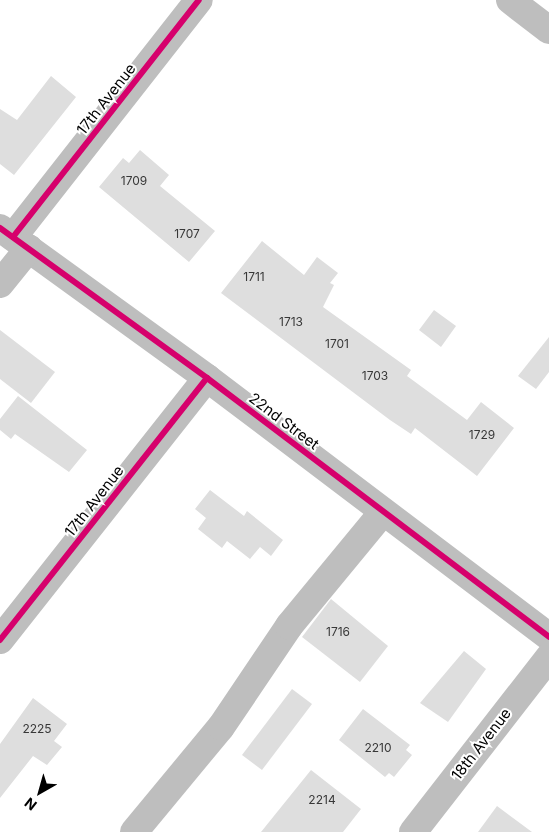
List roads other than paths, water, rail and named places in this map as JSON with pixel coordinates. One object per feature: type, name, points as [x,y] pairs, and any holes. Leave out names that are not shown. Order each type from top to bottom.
[{"type":"street","name":"17th Avenue","points":[[0,284],[14,238],[199,0]]},
{"type":"street","points":[[510,0],[549,30]]},
{"type":"street","name":"22nd Street","points":[[14,238],[208,378],[549,637]]},
{"type":"street","name":"17th Avenue","points":[[0,640],[208,378]]},
{"type":"street","points":[[134,832],[221,727],[289,626],[384,512]]},
{"type":"street","name":"18th Avenue","points":[[413,832],[549,657]]}]
